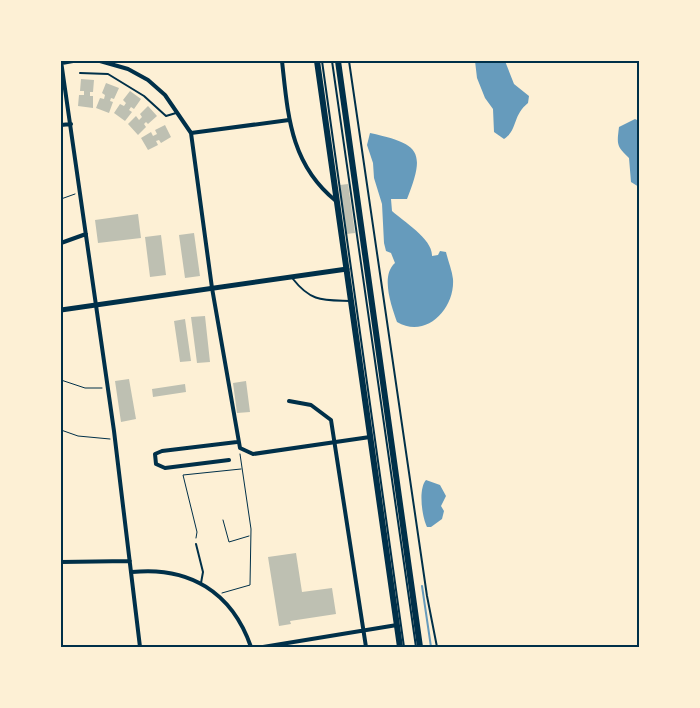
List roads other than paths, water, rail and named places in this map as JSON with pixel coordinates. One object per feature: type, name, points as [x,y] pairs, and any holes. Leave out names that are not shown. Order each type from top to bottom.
[{"type":"main road","points":[[318,61],[400,647]]},
{"type":"main road","points":[[338,61],[420,647]]},
{"type":"street","points":[[73,61],[62,62],[115,439],[140,647]]},
{"type":"street","points":[[100,61],[128,69],[148,80],[165,95],[191,133],[212,288],[237,442],[240,448],[253,454],[370,437]]},
{"type":"street","points":[[282,61],[289,120],[294,141],[304,164],[327,194],[338,203]]},
{"type":"street","points":[[191,133],[289,120]]},
{"type":"street","points":[[61,125],[71,124]]},
{"type":"street","points":[[61,242],[86,234]]},
{"type":"street","points":[[61,310],[347,269]]},
{"type":"street","points":[[289,401],[311,405],[331,420],[366,647]]},
{"type":"street","points":[[229,460],[165,468],[156,464],[154,458],[155,454],[162,451],[237,442]]},
{"type":"street","points":[[61,562],[130,561]]},
{"type":"street","points":[[132,572],[166,572],[200,583],[217,595],[238,617],[252,647]]},
{"type":"street","points":[[263,647],[397,625]]},
{"type":"lane","points":[[322,61],[404,647]]},
{"type":"lane","points":[[332,61],[416,647]]},
{"type":"lane","points":[[349,61],[427,596],[438,647]]},
{"type":"lane","points":[[80,73],[108,74],[144,96],[166,116],[178,112]]},
{"type":"lane","points":[[292,277],[304,293],[321,300],[351,302]]},
{"type":"lane","points":[[196,544],[203,572],[200,583]]},
{"type":"water","points":[[475,61],[505,61],[514,84],[529,96],[528,103],[519,113],[511,131],[504,139],[494,132],[493,109],[485,98],[477,78]]},
{"type":"water","points":[[635,119],[639,121],[639,187],[631,182],[629,158],[620,147],[618,141],[619,127]]},
{"type":"water","points":[[370,133],[400,141],[409,146],[414,152],[417,160],[413,183],[407,199],[391,199],[392,211],[423,237],[428,243],[432,256],[438,255],[440,251],[446,252],[452,272],[452,290],[444,310],[428,324],[418,327],[397,322],[388,292],[388,276],[395,263],[391,253],[386,251],[384,243],[382,204],[367,145]]},
{"type":"water","points":[[426,480],[440,485],[446,496],[441,506],[444,511],[442,519],[431,527],[427,527],[422,510],[421,496]]},
{"type":"waterway","points":[[422,586],[431,647]]}]
